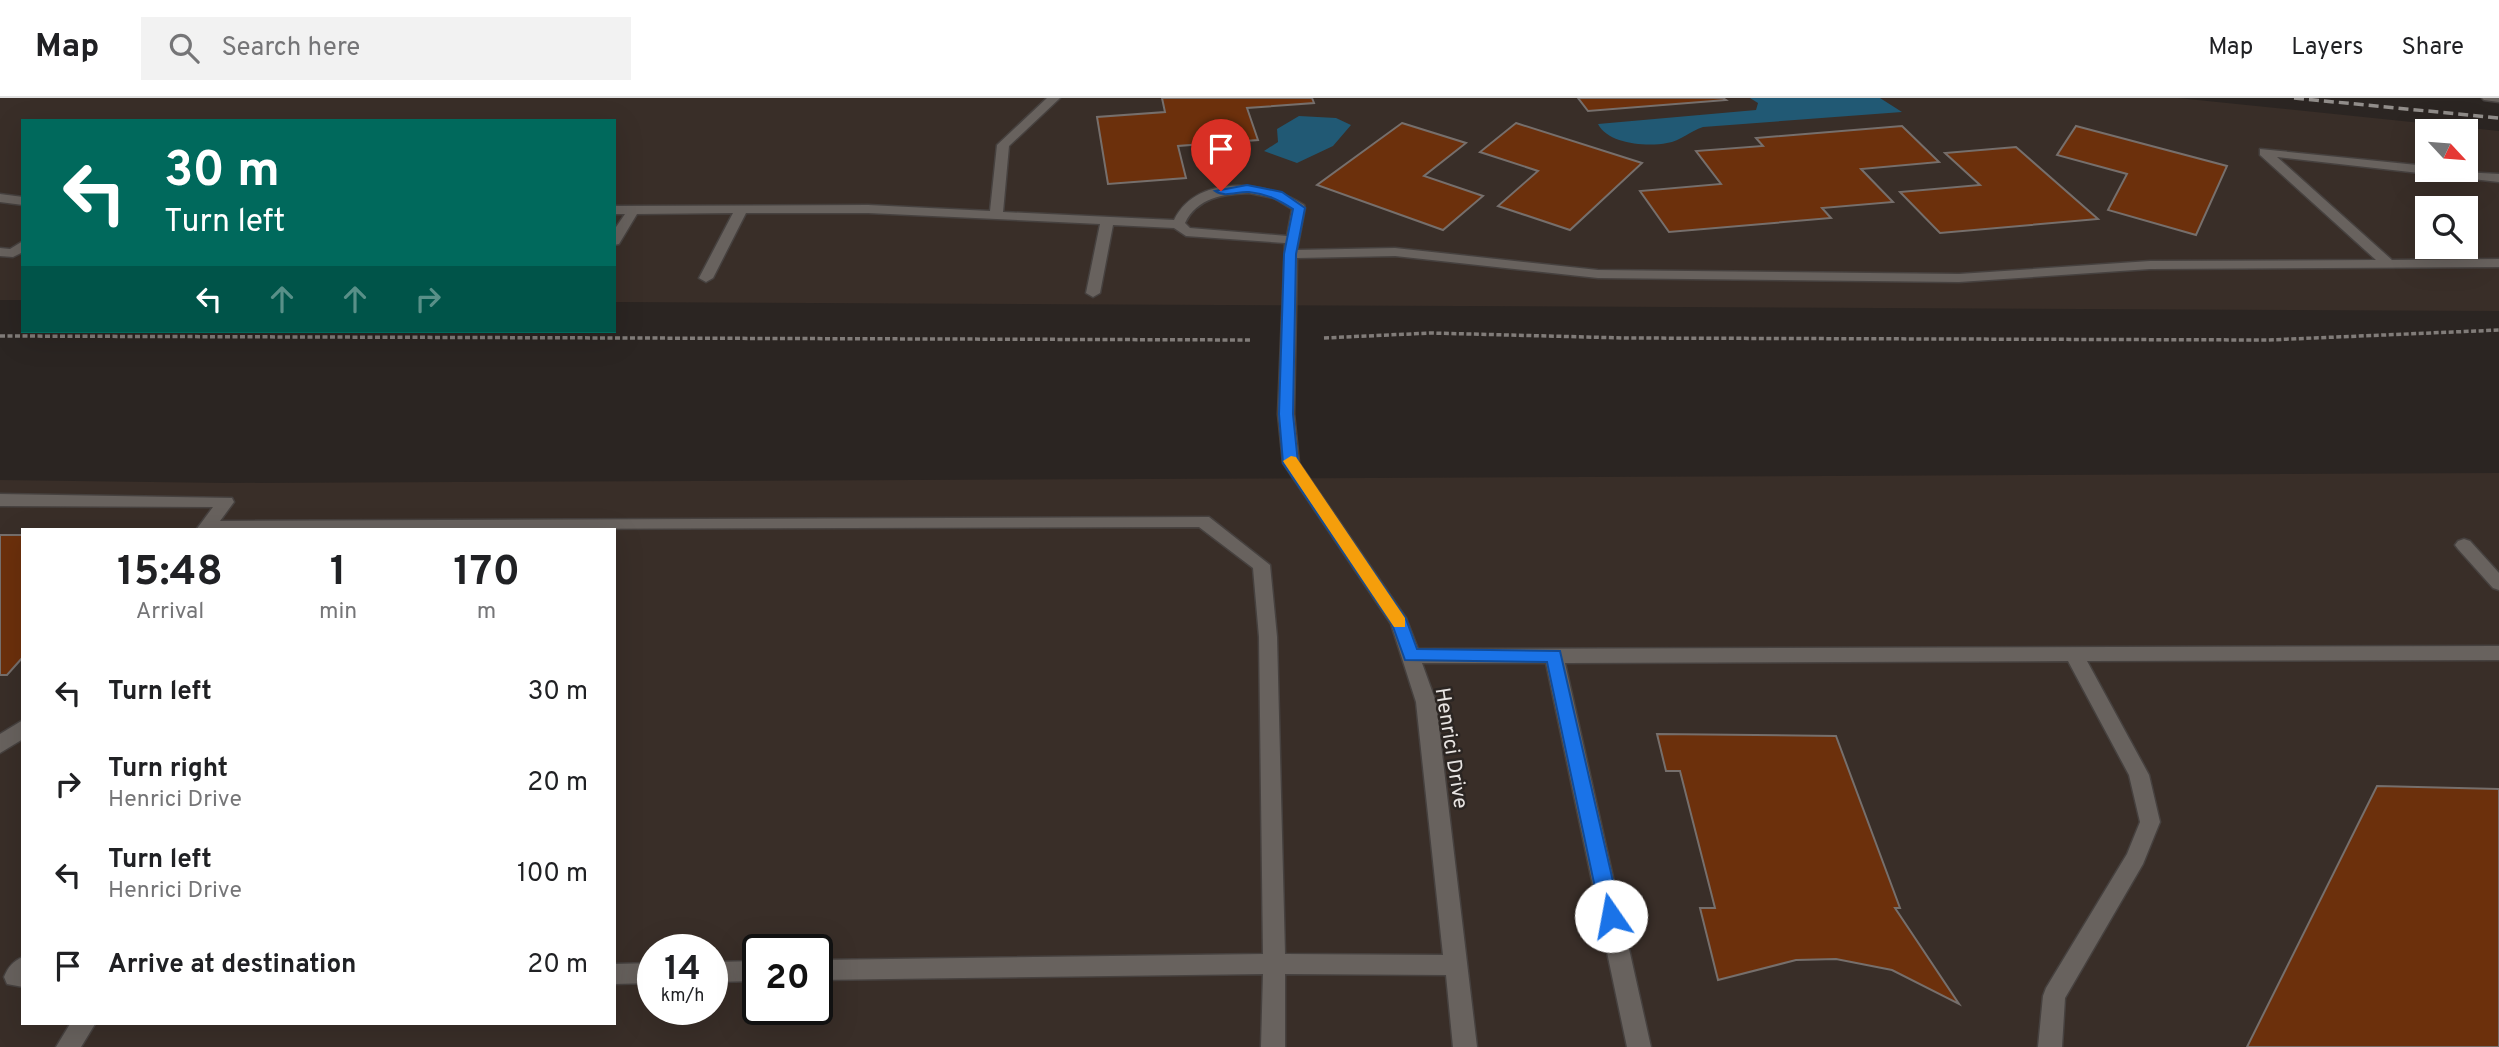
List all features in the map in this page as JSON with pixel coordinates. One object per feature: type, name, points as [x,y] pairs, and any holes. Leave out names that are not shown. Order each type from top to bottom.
[{"type":"street","points":[[996,214],[1003,145],[1054,98]]},
{"type":"street","points":[[2488,98],[2499,99]]},
{"type":"street","points":[[2389,264],[2264,152],[2415,169]]},
{"type":"street","points":[[2478,176],[2499,178]]},
{"type":"street","name":"Henrici Drive","points":[[1178,224],[1181,215],[1193,203],[1221,191],[1247,188],[1278,194],[1299,208],[1292,247],[1288,340],[1286,414],[1291,463],[1400,623],[1426,702],[1465,1047]]},
{"type":"street","points":[[0,198],[21,201]]},
{"type":"street","points":[[616,209],[867,209],[1108,219],[1178,224],[1186,232],[1292,247],[1395,252],[1598,274],[1959,278],[2150,265],[2499,263]]},
{"type":"street","points":[[616,238],[634,209]]},
{"type":"street","points":[[706,278],[742,209]]},
{"type":"street","points":[[1093,293],[1108,219]]},
{"type":"street","points":[[0,252],[13,253],[21,247]]},
{"type":"street","points":[[0,500],[226,502],[206,528]]},
{"type":"street","points":[[342,528],[1203,521],[1261,565],[1268,637],[1273,1047]]},
{"type":"street","points":[[2464,545],[2499,584]]},
{"type":"street","points":[[1411,656],[2499,653]]},
{"type":"street","points":[[1554,655],[1639,1047]]},
{"type":"street","points":[[2050,1047],[2054,996],[2136,858],[2150,822],[2139,775],[2074,655]]},
{"type":"street","points":[[0,745],[21,730]]},
{"type":"street","points":[[833,970],[1274,964],[1456,965]]},
{"type":"street","points":[[616,974],[637,973]]},
{"type":"street","points":[[68,1047],[82,1025]]},
{"type":"path","points":[[0,336],[1288,340],[1431,333],[1625,338],[2268,340],[2499,330]]},
{"type":"shaded area","points":[[0,98],[2178,98],[2415,122],[2415,182],[2478,182],[2478,129],[2499,131],[2499,311],[616,302],[616,119],[21,119],[21,300],[0,300]]},
{"type":"shaded area","points":[[2499,473],[2499,1047],[0,1047],[0,480],[227,483]]},
{"type":"water","points":[[1750,98],[1880,98],[1902,112],[1703,127],[1672,142],[1649,145],[1619,140],[1603,131],[1598,124],[1756,110],[1758,103]]},
{"type":"water","points":[[1299,116],[1336,118],[1351,125],[1333,146],[1297,163],[1264,151],[1278,142],[1277,129]]},
{"type":"building","points":[[1162,98],[1312,98],[1314,103],[1247,108],[1258,140],[1178,146],[1186,178],[1108,184],[1097,117],[1165,112]]},
{"type":"building","points":[[1578,98],[1723,98],[1726,100],[1588,111]]},
{"type":"building","points":[[1402,123],[1466,143],[1424,176],[1483,196],[1443,230],[1317,185]]},
{"type":"building","points":[[1516,123],[1642,163],[1570,230],[1498,206],[1538,171],[1480,152]]},
{"type":"building","points":[[1902,126],[1939,162],[1861,169],[1893,202],[1822,208],[1831,218],[1669,232],[1640,191],[1721,184],[1696,151],[1763,146],[1756,138]]},
{"type":"building","points":[[2076,126],[2227,166],[2196,235],[2108,210],[2127,174],[2057,155]]},
{"type":"building","points":[[2016,147],[2098,219],[1940,233],[1900,192],[1980,185],[1945,153]]},
{"type":"building","points":[[0,535],[21,535],[21,659],[7,675],[0,675]]},
{"type":"building","points":[[1657,734],[1836,736],[1900,908],[1895,908],[1959,1004],[1892,970],[1836,959],[1796,960],[1718,980],[1700,908],[1715,908],[1680,771],[1666,771]]},
{"type":"building","points":[[2377,786],[2499,789],[2499,1047],[2247,1047]]},
{"type":"railway","points":[[2294,98],[2499,118]]},
{"type":"slow traffic","points":[[1291,461],[1400,622]]},
{"type":"route","points":[[1221,191],[1247,188],[1278,194],[1299,208],[1290,254],[1286,414],[1291,463],[1400,623],[1411,656],[1554,655],[1611,916]]}]
